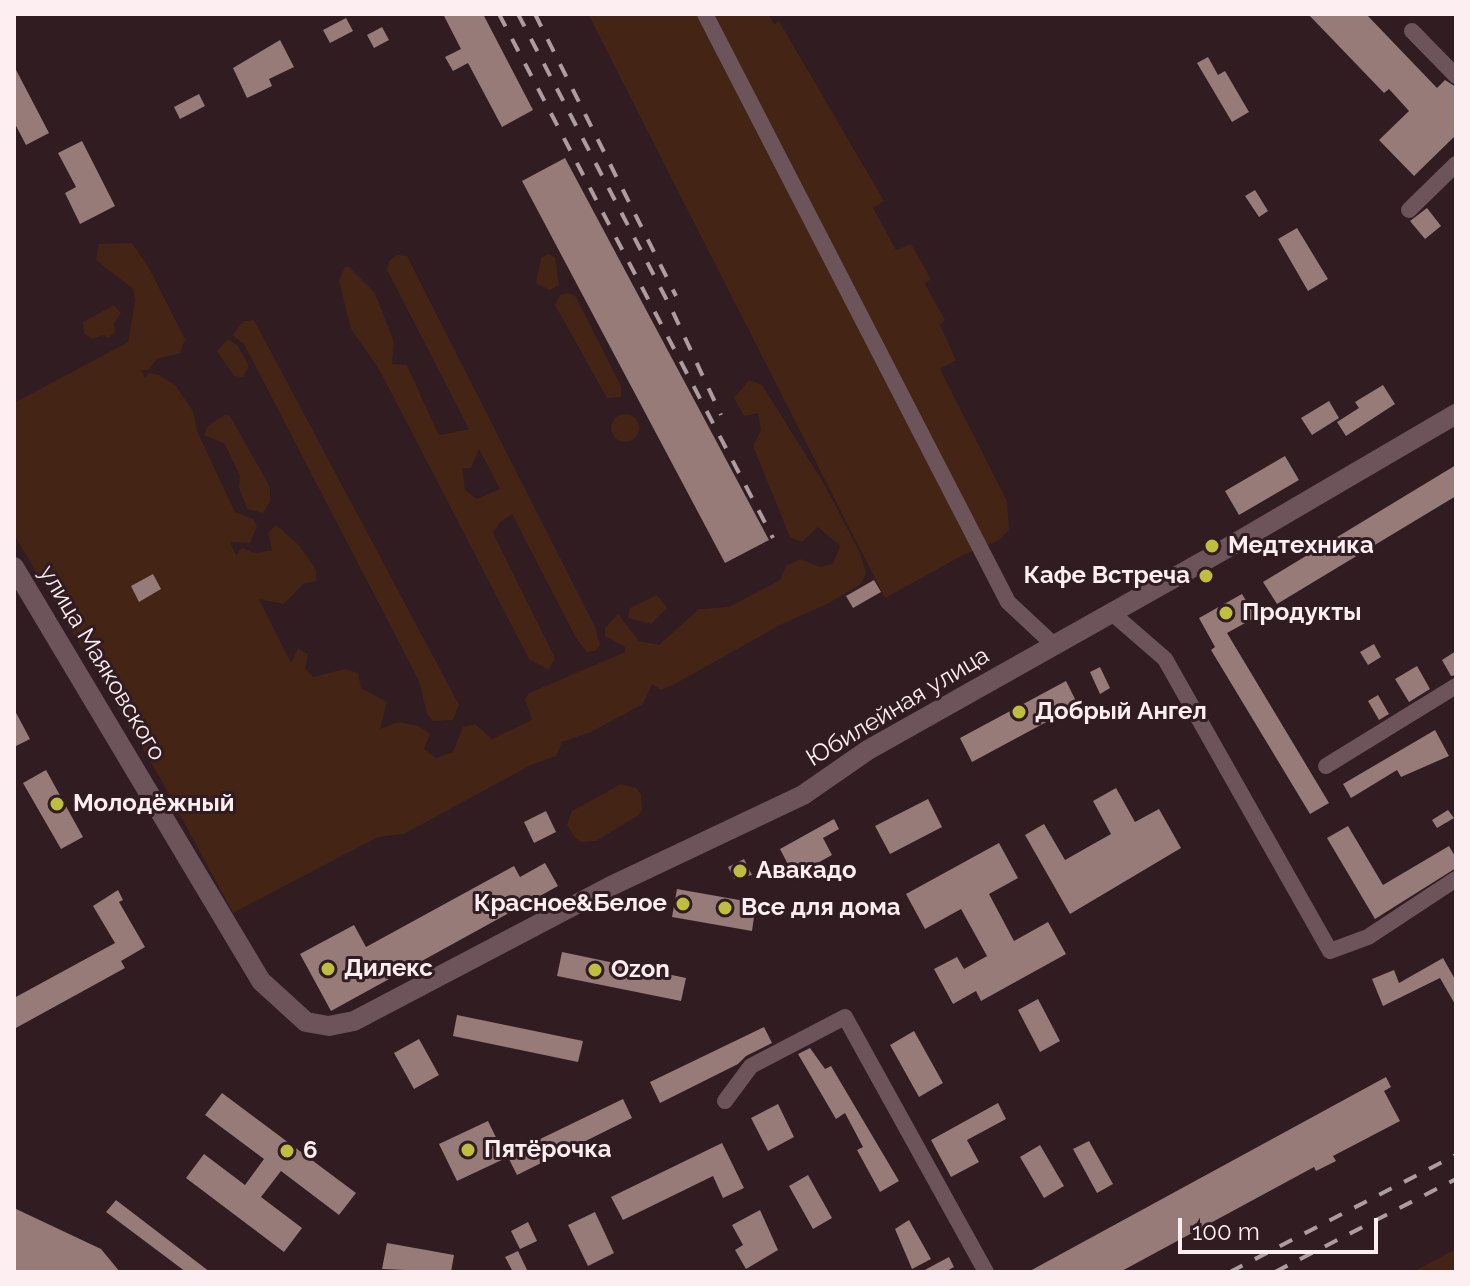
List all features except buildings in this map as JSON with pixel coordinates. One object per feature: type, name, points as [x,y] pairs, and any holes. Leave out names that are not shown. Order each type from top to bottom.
[{"type":"street","points":[[705,14],[1008,602],[1054,645]]},
{"type":"street","points":[[1412,31],[1456,76]]},
{"type":"street","points":[[1409,210],[1456,164]]},
{"type":"street","name":"Юбилейная улица","points":[[354,1021],[611,886],[803,795],[868,750],[1456,414]]},
{"type":"street","name":"улица Маяковского","points":[[14,567],[261,981],[306,1022],[329,1026],[354,1021]]},
{"type":"street","points":[[1112,613],[1165,659],[1330,951],[1368,937],[1456,879]]},
{"type":"street","points":[[1326,766],[1456,686]]},
{"type":"street","points":[[725,1101],[751,1066],[845,1017],[986,1272]]},
{"type":"shaded area","points":[[588,14],[768,14],[774,24],[779,21],[884,201],[873,208],[896,250],[911,244],[931,279],[925,284],[945,320],[940,325],[956,360],[940,369],[1007,501],[1009,530],[999,540],[963,555],[885,598]]},
{"type":"shaded area","points":[[132,243],[150,270],[185,339],[180,353],[157,359],[148,370],[141,370],[145,378],[149,373],[159,375],[175,385],[193,411],[197,431],[235,512],[253,519],[257,526],[250,543],[230,542],[236,555],[242,548],[255,553],[272,550],[268,533],[276,525],[299,545],[316,570],[316,581],[303,584],[284,604],[259,599],[291,663],[298,649],[308,654],[305,668],[313,677],[345,669],[358,673],[361,688],[387,702],[380,729],[398,722],[418,726],[430,734],[424,749],[436,758],[453,752],[463,727],[475,724],[492,739],[532,720],[525,699],[529,693],[625,652],[625,647],[605,636],[605,628],[618,614],[639,641],[659,645],[699,609],[729,607],[780,580],[786,566],[800,559],[820,567],[833,564],[840,546],[818,527],[802,542],[790,537],[753,446],[761,430],[758,413],[744,416],[734,398],[749,380],[762,385],[823,482],[859,551],[866,573],[861,584],[675,684],[661,690],[652,684],[643,704],[591,732],[562,742],[556,756],[531,765],[404,834],[378,837],[233,913],[160,778],[14,535],[14,403],[128,342],[135,300],[133,289],[96,260],[99,244]]},
{"type":"shaded area","points":[[548,254],[555,257],[559,285],[550,290],[536,283],[541,258]]},
{"type":"shaded area","points":[[397,255],[407,256],[595,627],[600,645],[595,651],[587,652],[576,638],[512,514],[500,522],[493,533],[555,658],[549,670],[529,659],[379,369],[351,329],[339,281],[345,267],[349,267],[375,293],[394,342],[392,364],[407,365],[437,432],[440,435],[469,429],[387,270],[389,261]],"holes":[[[479,449],[500,489],[477,499],[465,490],[462,468],[471,468]]]},
{"type":"shaded area","points":[[569,293],[576,297],[621,386],[621,397],[607,398],[555,305],[560,295]]},
{"type":"shaded area","points":[[114,305],[121,313],[114,323],[115,332],[108,338],[103,335],[92,339],[84,333],[83,322]]},
{"type":"shaded area","points":[[254,320],[459,705],[453,720],[433,721],[427,714],[419,681],[244,344],[232,335],[244,321]]},
{"type":"shaded area","points":[[228,339],[238,346],[249,366],[243,377],[234,376],[217,351]]},
{"type":"shaded area","points":[[625,414],[635,418],[639,428],[635,438],[625,442],[615,438],[611,428],[615,418]]},
{"type":"shaded area","points":[[224,415],[230,416],[270,487],[270,502],[263,513],[247,509],[239,487],[240,476],[225,444],[204,435],[208,426]]},
{"type":"shaded area","points":[[657,595],[667,608],[651,624],[628,618],[630,608]]},
{"type":"shaded area","points":[[621,784],[636,788],[641,794],[642,809],[639,815],[596,841],[581,842],[575,838],[567,825],[572,811]]},
{"type":"shaded area","points":[[1456,1249],[1456,1272],[1413,1272]]},
{"type":"railway","points":[[499,14],[773,538]]},
{"type":"railway","points":[[518,14],[672,310],[721,415]]},
{"type":"railway","points":[[535,14],[676,296]]},
{"type":"railway","points":[[1230,1272],[1456,1155]]},
{"type":"railway","points":[[1275,1272],[1456,1179]]},
{"type":"place","name":"Медтехника","points":[[1212,546]]},
{"type":"place","name":"Кафе Встреча","points":[[1206,576]]},
{"type":"place","name":"Продукты","points":[[1226,613]]},
{"type":"place","name":"Добрый Ангел","points":[[1019,712]]},
{"type":"place","name":"Молодёжный","points":[[57,804]]},
{"type":"place","name":"Авакадо","points":[[740,871]]},
{"type":"place","name":"Красное&Белое","points":[[683,904]]},
{"type":"place","name":"Все для дома","points":[[725,908]]},
{"type":"place","name":"Дилекс","points":[[328,969]]},
{"type":"place","name":"Ozon","points":[[595,970]]},
{"type":"place","name":"Пятёрочка","points":[[468,1150]]},
{"type":"place","name":"6","points":[[287,1151]]}]
